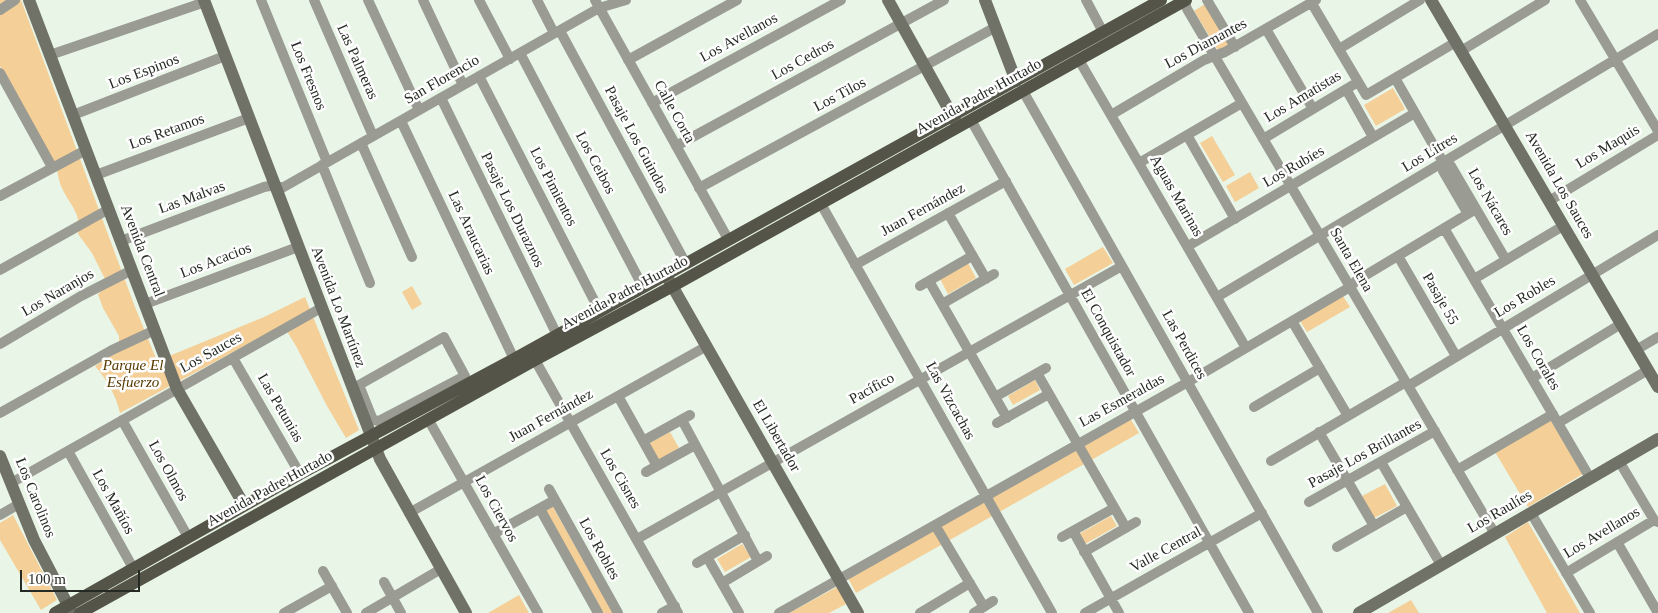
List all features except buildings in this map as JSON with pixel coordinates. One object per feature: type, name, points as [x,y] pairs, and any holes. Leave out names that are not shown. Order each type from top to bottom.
[{"type":"main road","name":"Avenida Padre Hurtado","points":[[73,610],[133,568],[244,505],[600,312],[728,239],[956,122],[971,120],[1103,32],[1160,0]]},
{"type":"main road","name":"Avenida Padre Hurtado","points":[[55,613],[73,610],[242,523],[821,204],[956,122],[1020,86],[1079,60],[1185,0]]},
{"type":"main road","points":[[242,523],[245,513],[244,505]]},
{"type":"street","points":[[0,10],[15,0]]},
{"type":"street","name":"Avenida Central","points":[[29,0],[177,389],[244,505]]},
{"type":"street","name":"Los Fresnos","points":[[261,0],[370,283]]},
{"type":"street","name":"Las Palmeras","points":[[314,0],[373,136]]},
{"type":"street","points":[[368,0],[418,110]]},
{"type":"street","points":[[423,0],[464,85]]},
{"type":"street","points":[[479,0],[510,59]]},
{"type":"street","name":"Pasaje Los Guindos","points":[[536,0],[557,32],[686,264]]},
{"type":"street","name":"San Florencio","points":[[274,185],[282,188],[557,32],[597,4],[626,0]]},
{"type":"street","points":[[628,60],[737,0]]},
{"type":"street","name":"Los Avellanos","points":[[652,103],[841,0]]},
{"type":"street","points":[[888,0],[956,122]]},
{"type":"street","name":"Los Cedros","points":[[676,146],[944,0]]},
{"type":"street","points":[[985,0],[1020,86]]},
{"type":"street","points":[[1086,0],[1103,32]]},
{"type":"street","name":"Santa Elena","points":[[1185,0],[1187,9],[1494,534]]},
{"type":"street","points":[[1207,0],[1235,47]]},
{"type":"street","points":[[1339,49],[1420,0]]},
{"type":"street","name":"Avenida Los Sauces","points":[[1431,0],[1658,387]]},
{"type":"street","points":[[1313,1],[1366,95],[1545,0]]},
{"type":"street","points":[[1580,0],[1658,130]]},
{"type":"street","points":[[50,55],[205,1]]},
{"type":"street","name":"Avenida Lo Martínez","points":[[205,1],[375,449],[466,613]]},
{"type":"street","name":"Los Diamantes","points":[[1111,115],[1204,60],[1235,47],[1313,1]]},
{"type":"street","name":"Calle Corta","points":[[597,4],[728,239]]},
{"type":"street","name":"Los Tilos","points":[[699,188],[996,28]]},
{"type":"street","points":[[1266,29],[1312,109]]},
{"type":"street","name":"Los Litres","points":[[1217,296],[1658,34]]},
{"type":"street","name":"Los Ceibos","points":[[520,53],[643,287]]},
{"type":"street","name":"Los Espinos","points":[[73,115],[226,56]]},
{"type":"street","name":"Aguas Marinas","points":[[1079,60],[1246,348]]},
{"type":"street","points":[[0,73],[52,167]]},
{"type":"street","name":"Los Pimientos","points":[[479,76],[600,312]]},
{"type":"street","name":"Los Nácares","points":[[1395,78],[1444,162],[1451,166],[1472,211],[1506,260]]},
{"type":"street","name":"Los Amatistas","points":[[1263,139],[1358,82]]},
{"type":"street","name":"Las Perdices","points":[[1020,86],[1318,613]]},
{"type":"street","points":[[1346,90],[1373,137]]},
{"type":"street","name":"Pasaje Los Duraznos","points":[[441,98],[557,335]]},
{"type":"street","points":[[1139,163],[1242,103]]},
{"type":"street","name":"Los Rubíes","points":[[1188,246],[1415,113]]},
{"type":"street","name":"Los Retamos","points":[[96,175],[249,118]]},
{"type":"street","name":"Las Araucarias","points":[[401,120],[514,359]]},
{"type":"street","name":"El Conquistador","points":[[971,120],[1249,613]]},
{"type":"street","points":[[1187,135],[1235,218]]},
{"type":"street","name":"Los Maquis","points":[[1549,201],[1658,135]]},
{"type":"street","points":[[361,143],[412,258]]},
{"type":"street","points":[[0,196],[86,150]]},
{"type":"street","name":"Juan Fernández","points":[[855,265],[1006,181]]},
{"type":"street","name":"Las Malvas","points":[[121,241],[264,187],[274,185]]},
{"type":"street","name":"Las Vizcachas","points":[[821,204],[1052,613]]},
{"type":"street","points":[[0,270],[109,209]]},
{"type":"street","name":"Las Esmeraldas","points":[[779,613],[1188,382],[1350,287],[1472,211]]},
{"type":"street","points":[[942,304],[990,276],[972,256],[948,213]]},
{"type":"street","points":[[1474,280],[1563,226]]},
{"type":"street","name":"Los Corales","points":[[1444,228],[1590,478]]},
{"type":"street","name":"Los Robles","points":[[1271,461],[1456,356],[1658,235]]},
{"type":"street","name":"Los Acacios","points":[[145,304],[298,247]]},
{"type":"street","points":[[972,256],[924,283],[942,304],[1007,418]]},
{"type":"street","name":"Pasaje 55","points":[[1398,256],[1456,356]]},
{"type":"street","name":"Pacífico","points":[[637,539],[1122,266]]},
{"type":"street","name":"Los Naranjos","points":[[0,344],[81,296],[132,270]]},
{"type":"street","name":"El Libertador","points":[[666,275],[858,613]]},
{"type":"street","name":"Los Sauces","points":[[11,483],[321,308]]},
{"type":"street","points":[[1292,320],[1348,416]]},
{"type":"street","points":[[1532,378],[1621,324]]},
{"type":"street","points":[[0,413],[112,350],[155,330]]},
{"type":"street","points":[[444,337],[465,376],[379,421],[373,420],[359,385],[444,337]]},
{"type":"street","points":[[1636,350],[1658,337]]},
{"type":"street","name":"Juan Fernández","points":[[409,513],[707,346]]},
{"type":"street","name":"Las Petunias","points":[[233,358],[300,474]]},
{"type":"street","name":"Los Cisnes","points":[[535,360],[676,610]]},
{"type":"street","points":[[1254,407],[1320,368]]},
{"type":"street","points":[[1457,470],[1648,370]]},
{"type":"street","points":[[995,397],[1042,371],[1049,394],[1126,528]]},
{"type":"street","points":[[997,423],[1049,394]]},
{"type":"street","points":[[618,396],[657,466]]},
{"type":"street","points":[[643,442],[686,418],[695,445],[720,492],[744,535],[763,558],[722,583]]},
{"type":"street","name":"Los Ciervos","points":[[428,419],[538,613]]},
{"type":"street","name":"Los Olmos","points":[[122,420],[188,537]]},
{"type":"street","points":[[1320,432],[1374,526]]},
{"type":"street","name":"Pasaje Los Brillantes","points":[[1309,502],[1435,432]]},
{"type":"street","name":"Los Raulíes","points":[[1359,613],[1658,438]]},
{"type":"street","points":[[646,472],[695,445]]},
{"type":"street","name":"Los Mañíos","points":[[68,451],[133,568]]},
{"type":"street","name":"Los Carolinos","points":[[0,456],[34,540],[73,610]]},
{"type":"street","points":[[1619,461],[1656,521]]},
{"type":"street","points":[[1381,462],[1441,565]]},
{"type":"street","name":"Los Robles","points":[[549,489],[618,613]]},
{"type":"street","points":[[493,534],[555,500]]},
{"type":"street","points":[[0,516],[19,504]]},
{"type":"street","points":[[1337,547],[1407,507]]},
{"type":"street","points":[[1062,537],[1114,508]]},
{"type":"street","points":[[540,509],[598,613]]},
{"type":"street","name":"Valle Central","points":[[1085,613],[1262,513]]},
{"type":"street","points":[[1531,513],[1590,613]]},
{"type":"street","name":"Los Avellanos","points":[[1566,572],[1656,521]]},
{"type":"street","points":[[1084,552],[1136,522]]},
{"type":"street","points":[[934,525],[970,583],[988,604],[974,613]]},
{"type":"street","points":[[1073,531],[1119,613]]},
{"type":"street","points":[[697,563],[744,535]]},
{"type":"street","points":[[1617,542],[1658,613]]},
{"type":"street","points":[[707,557],[739,613]]},
{"type":"street","points":[[366,613],[441,569]]},
{"type":"street","points":[[323,571],[347,613]]},
{"type":"street","points":[[384,582],[402,613]]},
{"type":"street","points":[[925,612],[970,583]]},
{"type":"street","points":[[289,612],[332,586]]},
{"type":"street","points":[[662,613],[676,610]]},
{"type":"green space","name":"Parque El Esfuerzo","points":[[0,0],[21,0],[135,307],[157,361],[264,317],[305,297],[359,430],[346,438],[283,325],[120,413],[110,388],[95,366],[119,351],[119,336],[103,308],[98,294],[108,285],[92,253],[78,234],[78,220],[61,186],[57,170],[0,66]]},
{"type":"green space","points":[[1205,4],[1230,45],[1219,52],[1194,11]]},
{"type":"green space","points":[[1393,88],[1405,109],[1376,126],[1364,105]]},
{"type":"green space","points":[[1212,136],[1235,175],[1223,182],[1200,143]]},
{"type":"green space","points":[[1250,172],[1259,188],[1235,202],[1226,186]]},
{"type":"green space","points":[[1103,247],[1113,263],[1074,285],[1065,269]]},
{"type":"green space","points":[[968,263],[976,278],[948,294],[940,279]]},
{"type":"green space","points":[[412,286],[422,304],[412,310],[402,292]]},
{"type":"green space","points":[[1343,296],[1350,307],[1307,332],[1300,321]]},
{"type":"green space","points":[[1035,380],[1040,390],[1013,405],[1008,396]]},
{"type":"green space","points":[[1130,418],[1139,433],[856,593],[848,578]]},
{"type":"green space","points":[[1550,419],[1583,474],[1528,507],[1495,452]]},
{"type":"green space","points":[[670,432],[679,448],[658,461],[648,444]]},
{"type":"green space","points":[[1385,484],[1397,506],[1374,518],[1362,496]]},
{"type":"green space","points":[[553,507],[613,613],[601,613],[543,511]]},
{"type":"green space","points":[[13,515],[57,600],[41,610],[0,540],[0,523]]},
{"type":"green space","points":[[1111,516],[1117,526],[1085,544],[1079,534]]},
{"type":"green space","points":[[1528,522],[1580,613],[1547,613],[1505,537]]},
{"type":"green space","points":[[742,544],[751,557],[725,572],[717,559]]},
{"type":"green space","points":[[837,587],[846,604],[829,613],[789,613]]},
{"type":"green space","points":[[519,595],[529,613],[488,613]]},
{"type":"green space","points":[[1411,600],[1419,613],[1388,613]]}]
